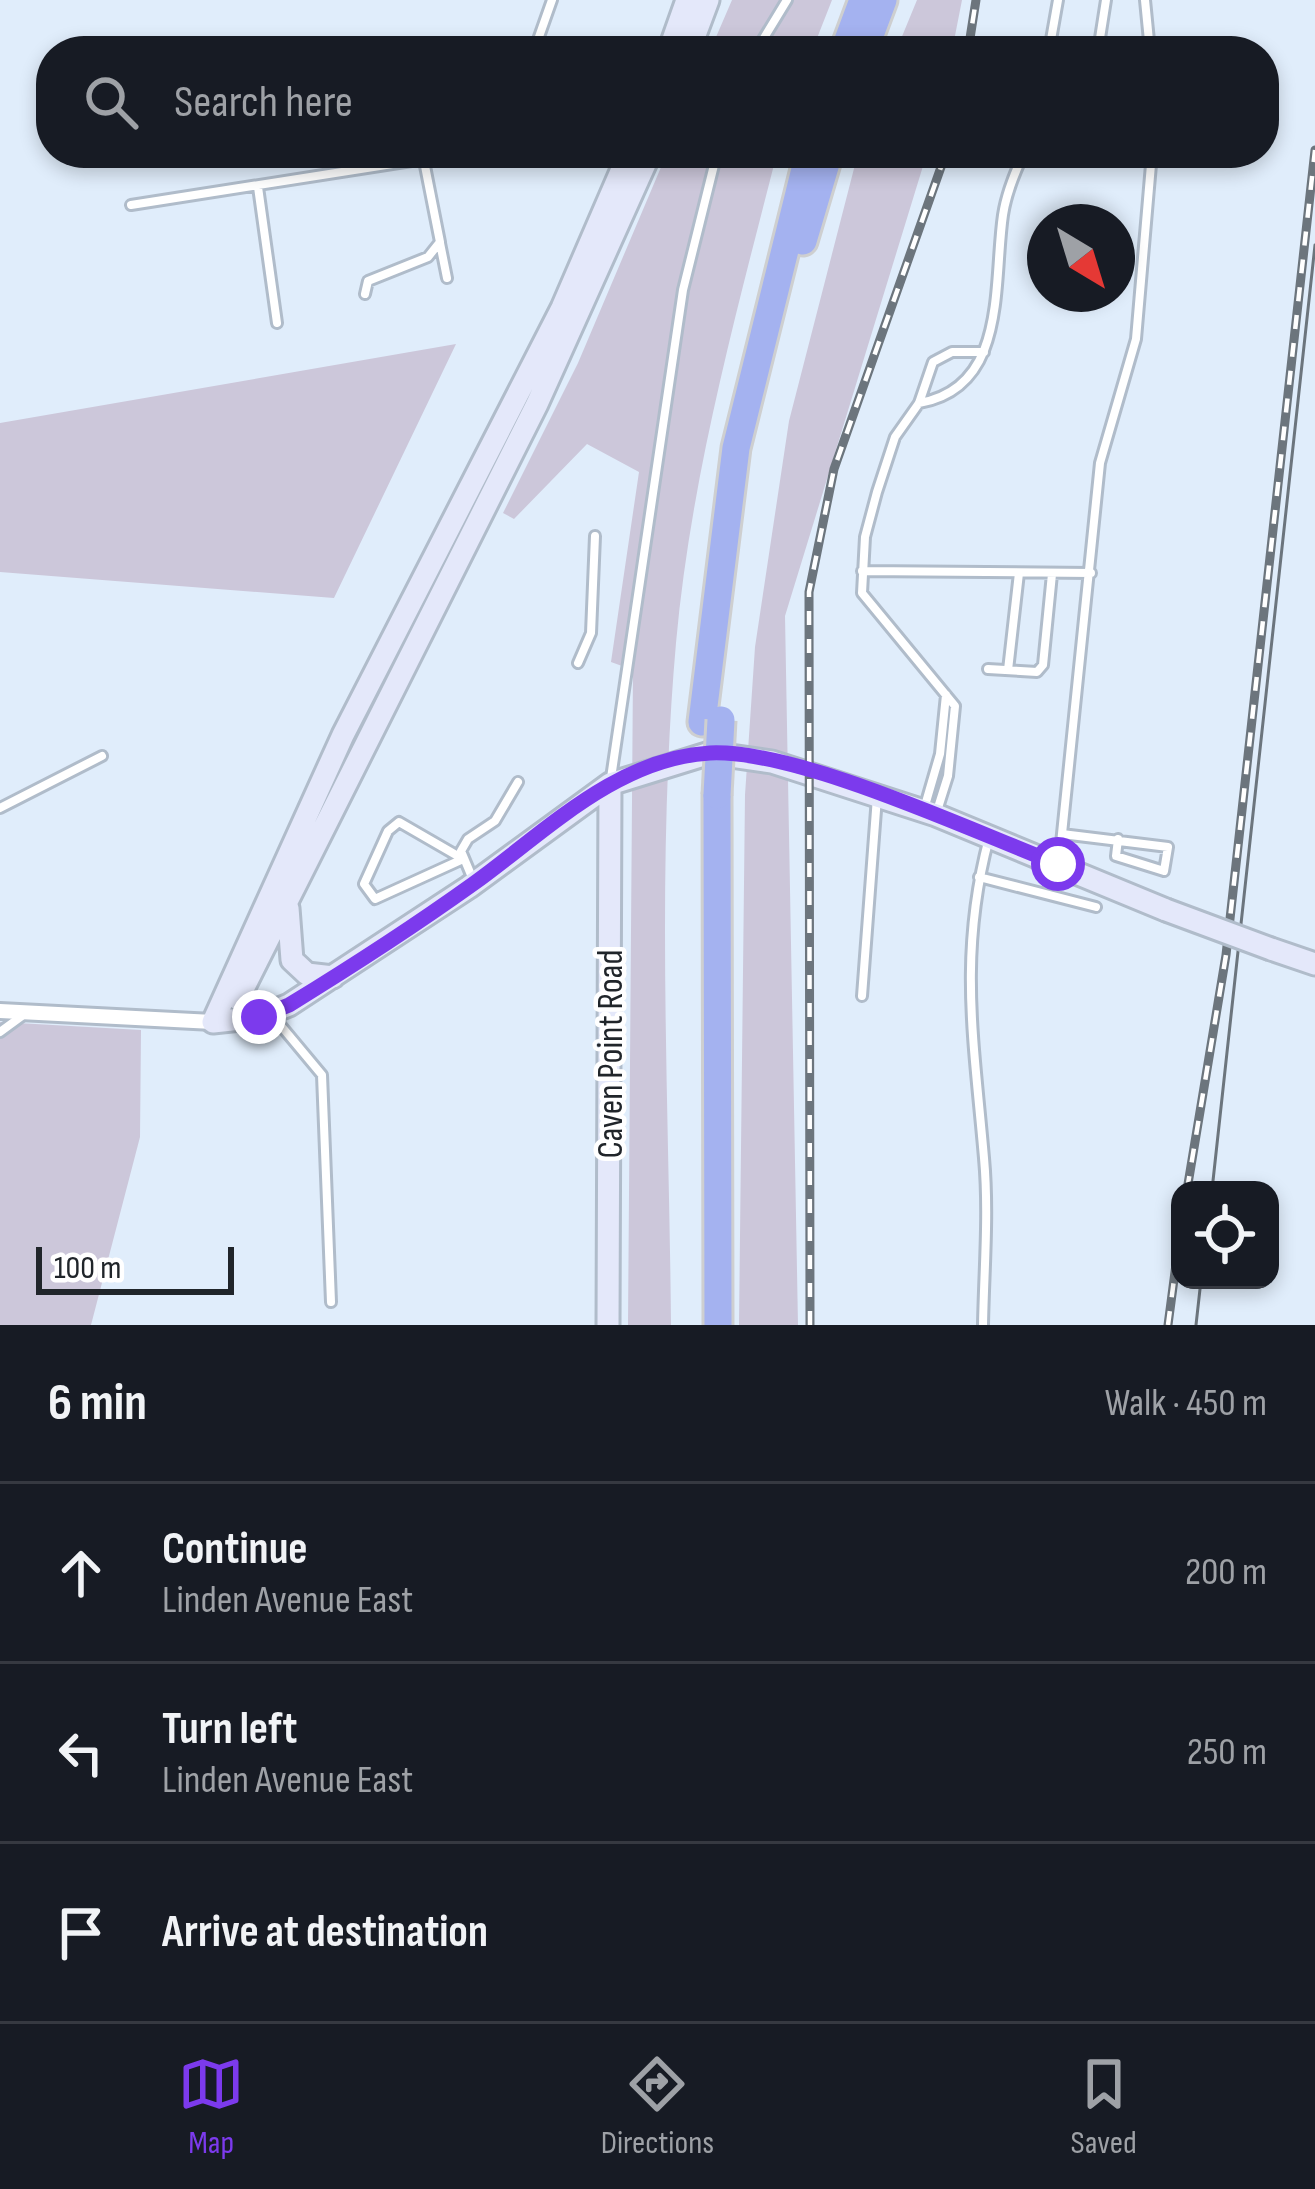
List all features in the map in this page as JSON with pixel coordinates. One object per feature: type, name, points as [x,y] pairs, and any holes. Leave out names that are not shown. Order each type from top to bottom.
[{"type":"highway","points":[[850,36],[863,0]]},
{"type":"highway","points":[[870,36],[883,0]]},
{"type":"highway","points":[[700,1325],[711,721],[736,448],[805,198],[808,168]]},
{"type":"highway","points":[[805,198],[822,168]]},
{"type":"highway","points":[[708,796],[718,1325]]},
{"type":"street","points":[[674,36],[687,0]]},
{"type":"street","points":[[695,36],[708,0]]},
{"type":"street","points":[[220,1022],[359,700],[551,329],[622,168]]},
{"type":"street","points":[[220,1022],[288,903],[528,422],[643,168]]},
{"type":"street","points":[[0,1011],[220,1022],[271,1013],[474,883],[610,784],[710,753],[772,762],[930,813],[1166,910],[1315,964]]},
{"type":"street","name":"Caven Point Road","points":[[608,1325],[610,784]]},
{"type":"street","points":[[288,903],[292,960],[307,974],[334,976]]},
{"type":"lane","points":[[539,36],[552,0]]},
{"type":"lane","points":[[765,36],[787,0]]},
{"type":"lane","points":[[1052,36],[1058,0]]},
{"type":"lane","points":[[1100,36],[1106,0]]},
{"type":"lane","points":[[1145,0],[1149,36]]},
{"type":"lane","points":[[131,205],[375,168]]},
{"type":"lane","points":[[426,168],[447,278]]},
{"type":"lane","points":[[610,784],[683,290],[712,168]]},
{"type":"lane","points":[[919,404],[959,387],[974,374],[984,352],[993,322],[1004,209],[1019,168]]},
{"type":"lane","points":[[1060,900],[1062,834],[1100,463],[1136,339],[1151,168]]},
{"type":"lane","points":[[258,187],[277,323]]},
{"type":"lane","points":[[365,294],[368,281],[428,256],[440,242]]},
{"type":"lane","points":[[930,813],[946,693],[862,593],[865,537],[895,437],[919,404],[933,362],[952,352],[984,352]]},
{"type":"lane","points":[[578,663],[591,633],[595,536]]},
{"type":"lane","points":[[862,571],[1090,573]]},
{"type":"lane","points":[[1008,670],[1019,573]]},
{"type":"lane","points":[[988,668],[1037,672],[1043,665],[1052,574]]},
{"type":"lane","points":[[0,808],[102,756]]},
{"type":"lane","points":[[463,859],[468,839],[494,821],[518,782]]},
{"type":"lane","points":[[862,996],[877,795]]},
{"type":"lane","points":[[463,859],[432,869],[381,900],[364,890],[388,831],[399,822],[463,859],[474,883]]},
{"type":"lane","points":[[1062,834],[1118,839],[1168,847],[1164,871],[1116,856],[1118,839]]},
{"type":"lane","points":[[983,1325],[985,1163],[968,1034],[968,962],[989,837]]},
{"type":"lane","points":[[979,878],[1096,907]]},
{"type":"lane","points":[[0,1032],[27,1012]]},
{"type":"lane","points":[[271,1013],[322,1075],[331,1302]]},
{"type":"shaded area","points":[[732,0],[832,0],[818,36],[716,36]]},
{"type":"shaded area","points":[[917,0],[962,0],[955,36],[902,36]]},
{"type":"shaded area","points":[[661,168],[773,168],[704,457],[676,643],[665,898],[671,1325],[628,1325],[633,670],[611,662],[639,472],[587,444],[514,519],[503,513],[578,363]]},
{"type":"shaded area","points":[[854,168],[922,168],[785,616],[798,1325],[739,1325],[745,795],[755,647],[789,421]]},
{"type":"shaded area","points":[[456,344],[334,598],[0,572],[0,423]]},
{"type":"shaded area","points":[[0,1022],[141,1030],[140,1137],[91,1325],[0,1325]]},
{"type":"tram line","points":[[1213,1181],[1315,245]]},
{"type":"tram line","points":[[1196,1325],[1200,1289]]},
{"type":"railway","points":[[970,36],[976,0]]},
{"type":"railway","points":[[1188,1181],[1226,955],[1315,150]]},
{"type":"railway","points":[[810,1325],[809,592],[834,469],[941,168]]},
{"type":"railway","points":[[1168,1325],[1173,1289]]},
{"type":"route","points":[[259,1017],[289,1005],[469,887],[610,784],[676,759],[710,753],[810,772],[1058,864]]}]
